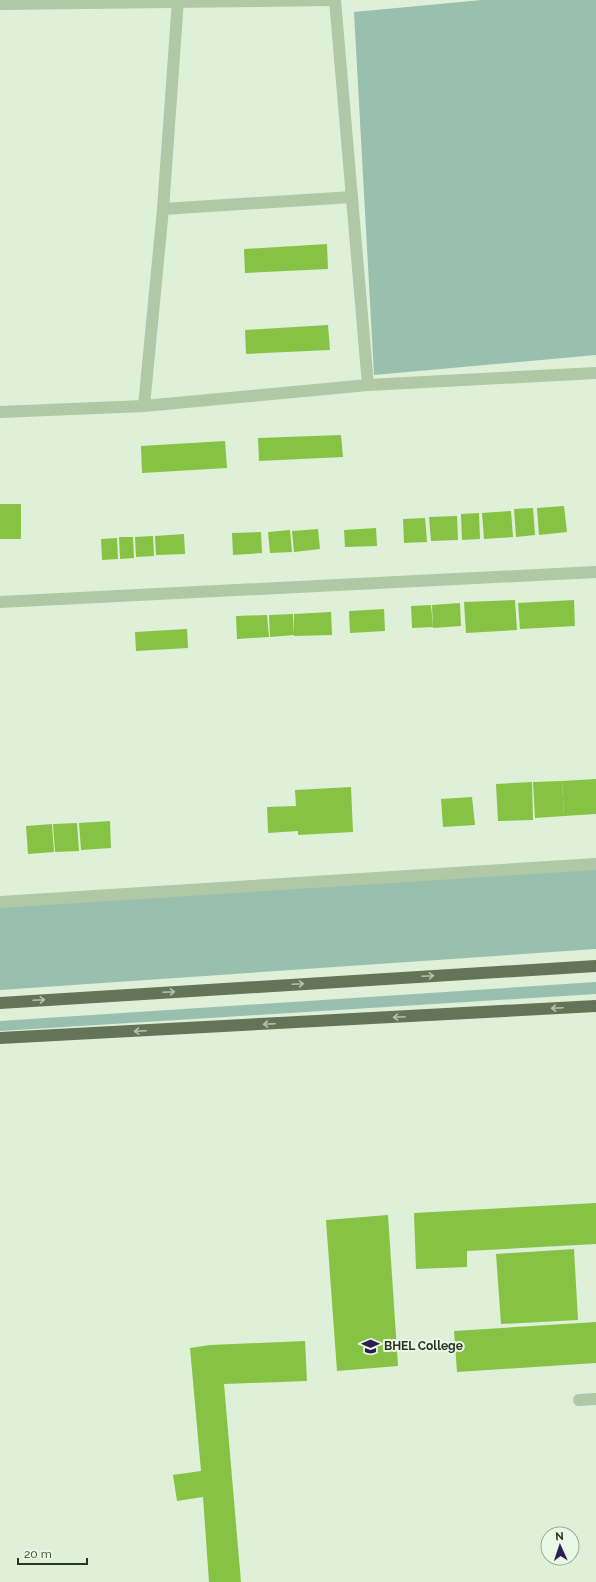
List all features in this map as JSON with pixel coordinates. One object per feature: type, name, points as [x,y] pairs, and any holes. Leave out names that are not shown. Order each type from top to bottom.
[{"type":"main road","points":[[0,1003],[596,966]]},
{"type":"main road","points":[[0,1038],[596,1006]]},
{"type":"street","points":[[0,4],[335,0],[368,385]]},
{"type":"street","points":[[144,406],[163,209],[178,1]]},
{"type":"street","points":[[163,209],[352,197]]},
{"type":"street","points":[[0,412],[144,406],[368,385],[596,373]]},
{"type":"street","points":[[0,602],[596,572]]},
{"type":"street","points":[[0,902],[596,864]]},
{"type":"street","points":[[579,1400],[596,1399]]},
{"type":"green space","points":[[482,0],[596,0],[596,355],[374,375],[354,12]]},
{"type":"green space","points":[[596,867],[596,949],[0,990],[0,906]]},
{"type":"green space","points":[[596,982],[596,994],[0,1031],[0,1021]]},
{"type":"building","points":[[327,244],[328,269],[245,273],[244,249]]},
{"type":"building","points":[[328,325],[330,350],[246,354],[245,330]]},
{"type":"building","points":[[341,435],[343,457],[259,461],[258,438]]},
{"type":"building","points":[[225,441],[227,468],[142,473],[141,446]]},
{"type":"building","points":[[0,504],[21,504],[21,539],[0,539]]},
{"type":"building","points":[[564,506],[567,532],[539,535],[537,508]]},
{"type":"building","points":[[533,508],[535,535],[516,537],[514,509]]},
{"type":"building","points":[[511,511],[513,537],[484,539],[482,513]]},
{"type":"building","points":[[479,513],[480,539],[462,540],[461,514]]},
{"type":"building","points":[[457,516],[458,540],[431,541],[429,517]]},
{"type":"building","points":[[425,518],[427,542],[404,543],[403,519]]},
{"type":"building","points":[[376,528],[377,546],[345,547],[344,530]]},
{"type":"building","points":[[318,529],[320,549],[294,552],[292,531]]},
{"type":"building","points":[[290,530],[292,552],[270,553],[268,532]]},
{"type":"building","points":[[261,532],[262,553],[233,555],[232,533]]},
{"type":"building","points":[[184,534],[185,554],[156,555],[155,536]]},
{"type":"building","points":[[153,536],[154,556],[136,557],[135,537]]},
{"type":"building","points":[[119,537],[133,537],[134,558],[120,559]]},
{"type":"building","points":[[117,538],[118,559],[102,560],[101,539]]},
{"type":"building","points":[[515,600],[517,630],[466,633],[464,602]]},
{"type":"building","points":[[574,600],[575,626],[520,629],[518,603]]},
{"type":"building","points":[[460,603],[461,626],[433,628],[432,605]]},
{"type":"building","points":[[431,605],[433,627],[412,628],[411,606]]},
{"type":"building","points":[[384,609],[385,631],[350,633],[349,611]]},
{"type":"building","points":[[331,612],[332,635],[294,636],[294,614]]},
{"type":"building","points":[[293,614],[294,635],[270,637],[269,615]]},
{"type":"building","points":[[267,615],[269,637],[237,639],[236,616]]},
{"type":"building","points":[[187,629],[188,648],[136,651],[135,632]]},
{"type":"building","points":[[596,779],[596,814],[564,816],[562,781]]},
{"type":"building","points":[[562,781],[564,816],[535,818],[533,782]]},
{"type":"building","points":[[532,782],[533,820],[498,821],[496,784]]},
{"type":"building","points":[[351,787],[353,832],[298,835],[298,831],[268,833],[267,807],[296,806],[295,790]]},
{"type":"building","points":[[472,797],[475,825],[443,827],[441,799]]},
{"type":"building","points":[[110,821],[111,848],[81,850],[79,823]]},
{"type":"building","points":[[77,823],[79,851],[55,852],[53,824]]},
{"type":"building","points":[[52,824],[54,852],[28,854],[26,826]]},
{"type":"building","points":[[596,1203],[596,1244],[467,1251],[467,1267],[416,1269],[414,1213]]},
{"type":"building","points":[[388,1215],[398,1366],[337,1371],[326,1220]]},
{"type":"building","points":[[574,1249],[578,1320],[501,1324],[496,1254]]},
{"type":"building","points":[[596,1322],[596,1363],[457,1372],[454,1331]]},
{"type":"building","points":[[305,1341],[307,1381],[224,1384],[241,1582],[209,1582],[203,1497],[177,1501],[173,1475],[201,1471],[190,1348],[210,1345]]},
{"type":"place","name":"BHEL College","points":[[371,1346]]}]
